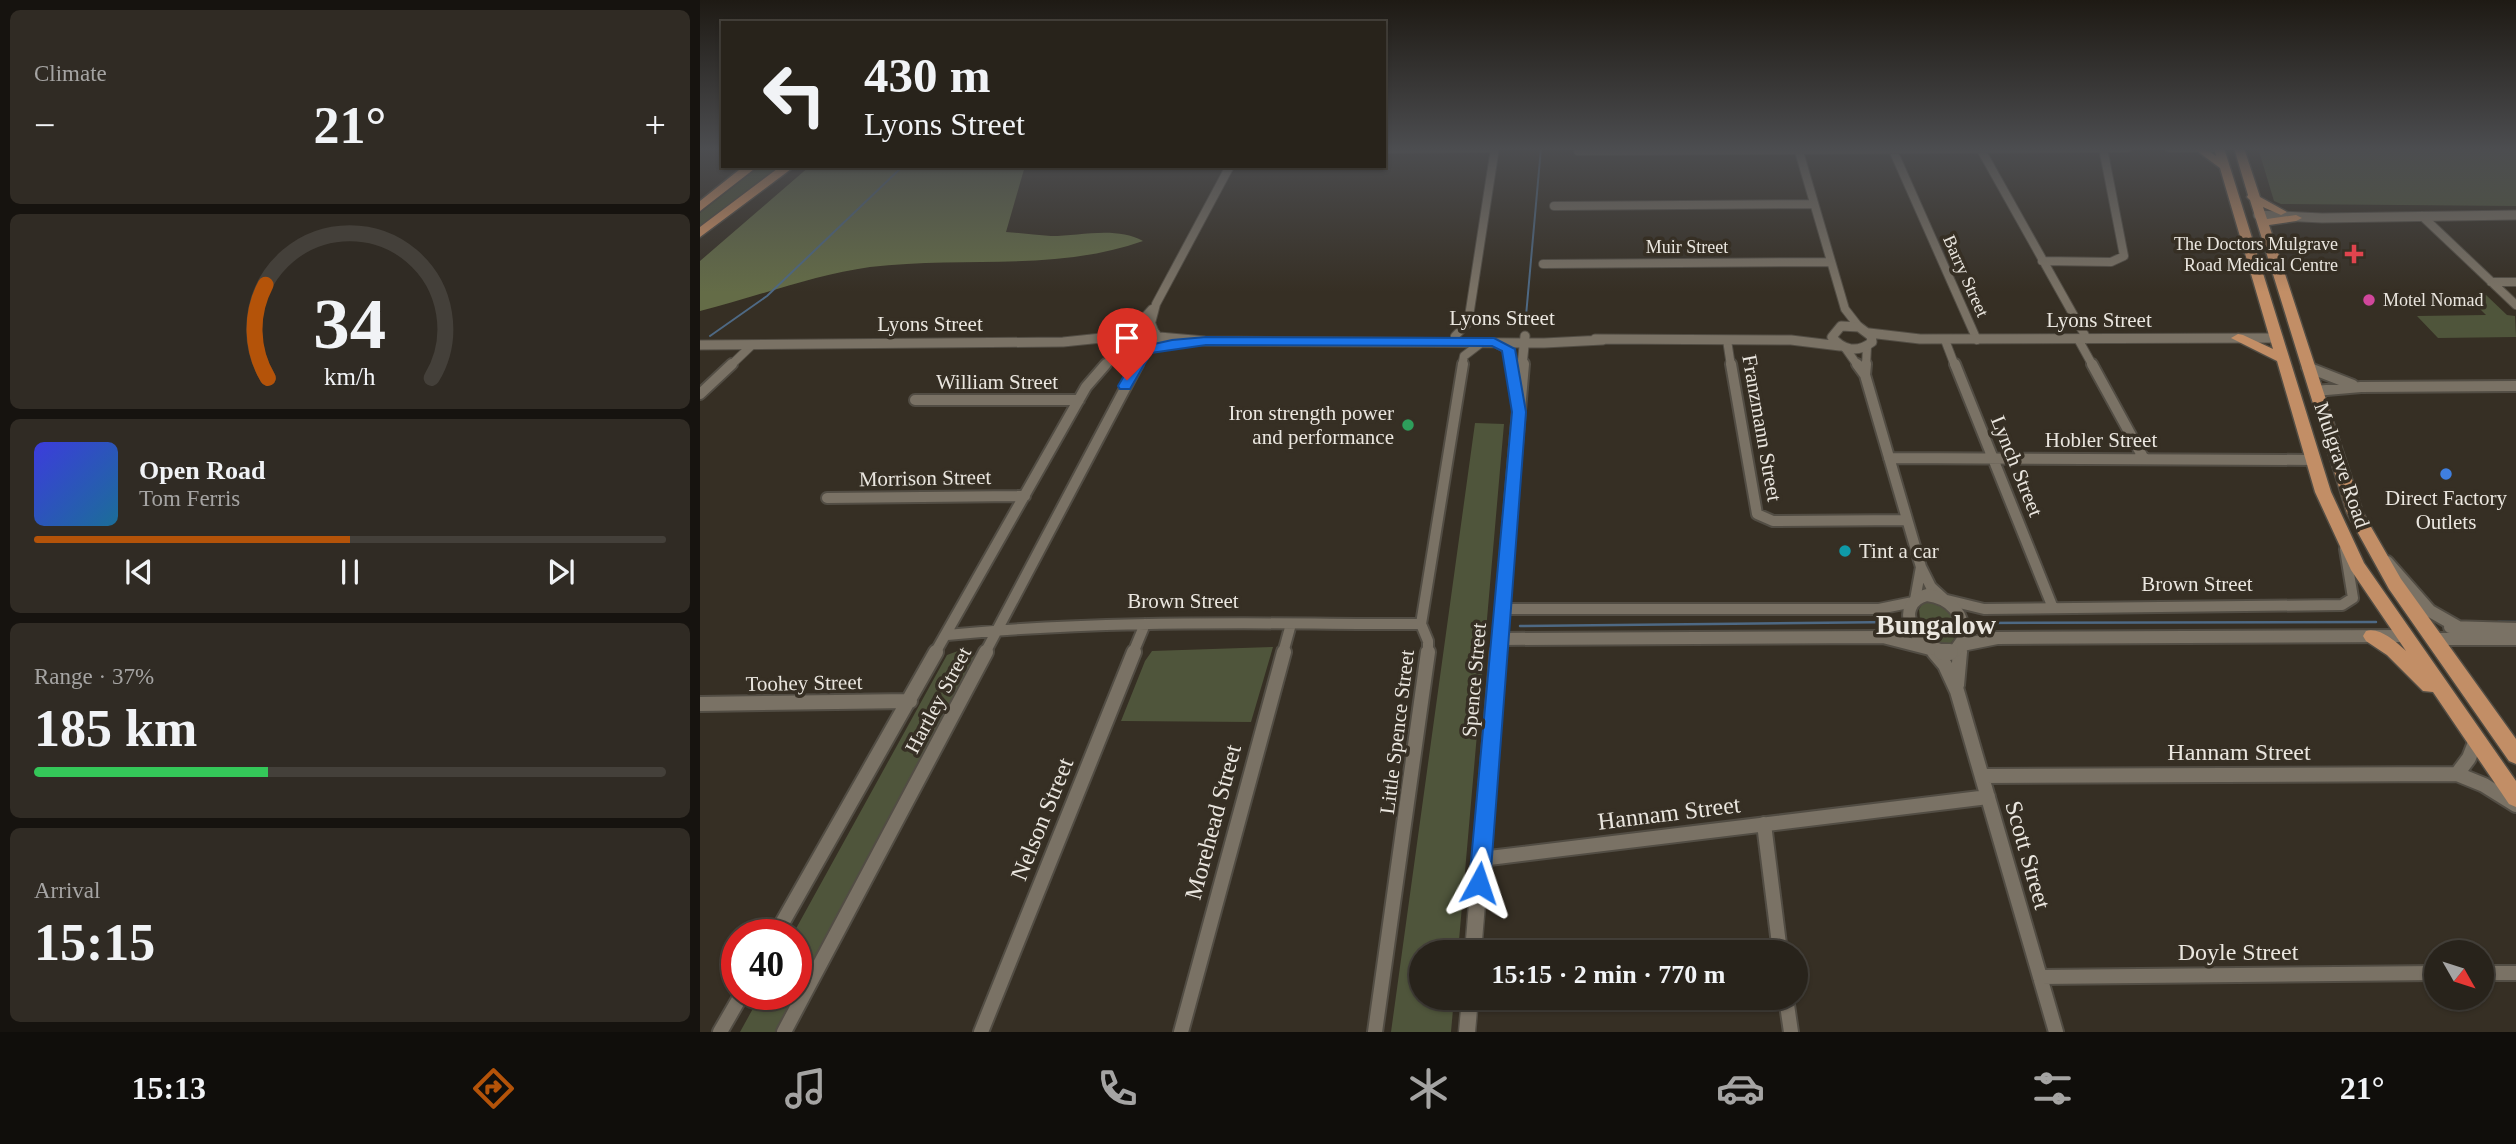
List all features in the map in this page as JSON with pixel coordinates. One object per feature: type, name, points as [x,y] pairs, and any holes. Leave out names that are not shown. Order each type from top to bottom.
[{"type":"highway","points":[[700,207],[714,196]]},
{"type":"highway","points":[[700,233],[749,196]]},
{"type":"main road","name":"Mulgrave Road","points":[[2234,196],[2329,509],[2344,544],[2403,636],[2516,799]]},
{"type":"main road","name":"Mulgrave Road","points":[[2252,197],[2351,504],[2370,543],[2429,634],[2516,755]]},
{"type":"main road","points":[[2252,197],[2281,212]]},
{"type":"main road","points":[[2239,210],[2259,216],[2296,218]]},
{"type":"main road","points":[[2238,338],[2283,359]]},
{"type":"main road","points":[[2277,338],[2298,340]]},
{"type":"main road","points":[[2403,636],[2429,634]]},
{"type":"main road","points":[[2372,636],[2395,652],[2460,718]]},
{"type":"street","points":[[1149,349],[1157,335],[1151,323],[1156,304],[1214,196]]},
{"type":"street","points":[[1468,323],[1479,339],[1464,356],[1454,340],[1468,323],[1488,196]]},
{"type":"street","points":[[1812,196],[1845,309],[1872,339],[1868,346],[1865,375]]},
{"type":"street","name":"Barry Street","points":[[1913,196],[1977,340]]},
{"type":"street","points":[[2006,196],[2144,458]]},
{"type":"street","points":[[2042,261],[2111,262],[2124,256],[2112,196]]},
{"type":"street","points":[[1554,206],[1814,204]]},
{"type":"street","points":[[2259,216],[2281,212],[2516,215]]},
{"type":"street","points":[[2296,218],[2422,215],[2516,305]]},
{"type":"street","name":"Muir Street","points":[[1543,264],[1831,262]]},
{"type":"street","points":[[2491,282],[2516,282]]},
{"type":"street","points":[[1125,386],[1132,365],[1114,353],[1125,335],[1156,304]]},
{"type":"street","points":[[1845,309],[1841,324],[1834,331],[1833,340],[1843,347],[1865,375],[1921,567],[1930,585],[1977,634],[1997,638],[2403,636]]},
{"type":"street","name":"Lyons Street","points":[[1791,340],[1834,331],[1864,330],[1945,340],[2277,338]]},
{"type":"street","name":"Lyons Street","points":[[700,344],[1063,342],[1125,335],[1157,335],[1206,341],[1791,340],[1843,347],[1920,339]]},
{"type":"street","name":"Lyons Street","points":[[1479,339],[1494,342],[1520,339],[1576,342],[1603,340]]},
{"type":"street","name":"Spence Street","points":[[1474,940],[1519,412],[1523,359],[1520,339]]},
{"type":"street","name":"Spence Street","points":[[1519,412],[1514,371],[1520,339]]},
{"type":"street","name":"Franzmann Street","points":[[1727,340],[1754,509],[1764,518],[1781,521],[1907,520]]},
{"type":"street","name":"Lynch Street","points":[[1945,340],[2053,607]]},
{"type":"street","name":"Lyons Street","points":[[1063,342],[1114,353],[1206,341]]},
{"type":"street","points":[[1494,342],[1508,349],[1514,371]]},
{"type":"street","points":[[1523,359],[1540,346],[1576,342]]},
{"type":"street","name":"Lyons Street","points":[[700,344],[797,344]]},
{"type":"street","points":[[700,394],[752,345]]},
{"type":"street","name":"Hartley Street","points":[[784,1032],[1125,386],[1149,349]]},
{"type":"street","name":"Hartley Street","points":[[785,919],[1086,387],[1114,353]]},
{"type":"street","name":"Little Spence Street","points":[[1375,1032],[1428,657],[1428,641],[1421,624],[1464,356]]},
{"type":"street","points":[[2307,367],[2361,387]]},
{"type":"street","points":[[2315,391],[2361,387],[2516,386]]},
{"type":"street","name":"William Street","points":[[915,400],[1079,400]]},
{"type":"street","name":"Hobler Street","points":[[1889,458],[2314,460]]},
{"type":"street","name":"Morrison Street","points":[[827,498],[1024,496]]},
{"type":"street","points":[[2370,543],[2430,611],[2458,627]]},
{"type":"street","name":"Brown Street","points":[[1944,598],[1984,608],[2347,604],[2353,597],[2344,544]]},
{"type":"street","points":[[1883,638],[1904,633],[1910,624],[1921,567]]},
{"type":"street","points":[[1879,609],[1914,601],[1927,595],[1944,598]]},
{"type":"street","points":[[1962,646],[1964,623],[1970,612],[1984,608]]},
{"type":"street","points":[[1503,610],[1879,609],[1900,613],[1931,649]]},
{"type":"street","name":"Brown Street","points":[[947,635],[998,630],[1145,624],[1421,624]]},
{"type":"street","name":"Nelson Street","points":[[981,1032],[1145,624]]},
{"type":"street","name":"Morehead Street","points":[[1181,1032],[1291,624]]},
{"type":"street","points":[[2429,634],[2458,627],[2516,629]]},
{"type":"street","points":[[2429,634],[2516,639]]},
{"type":"street","points":[[1501,639],[1883,638],[1948,653],[1962,646],[1997,638]]},
{"type":"street","name":"Scott Street","points":[[1957,691],[1957,661],[1962,646]]},
{"type":"street","name":"Scott Street","points":[[1931,649],[1944,662],[1957,691],[2056,1032]]},
{"type":"street","name":"Toohey Street","points":[[700,704],[909,701]]},
{"type":"street","points":[[2476,740],[2469,758],[2457,774],[2484,785],[2516,805]]},
{"type":"street","name":"Hannam Street","points":[[1982,776],[2457,774]]},
{"type":"street","name":"Hannam Street","points":[[1481,859],[1988,797]]},
{"type":"street","points":[[1763,824],[1778,940]]},
{"type":"street","points":[[2494,973],[2516,973]]},
{"type":"street","name":"Doyle Street","points":[[2040,977],[2424,974]]},
{"type":"street","points":[[720,1032],[733,1010]]},
{"type":"street","points":[[1467,1032],[1469,1010]]},
{"type":"street","points":[[1788,1010],[1791,1032]]},
{"type":"green space","points":[[721,196],[739,196],[700,226],[700,213]]},
{"type":"green space","points":[[775,196],[1016,196],[1006,232],[1051,236],[1110,233],[1132,236],[1143,241],[1076,257],[870,267],[806,281],[700,311],[700,261]]},
{"type":"green space","points":[[2273,196],[2516,196],[2516,206],[2281,204],[2274,201]]},
{"type":"green space","points":[[2466,295],[2486,295],[2507,315],[2515,316],[2516,337],[2438,338],[2417,316],[2486,315]]},
{"type":"green space","points":[[1475,423],[1504,424],[1459,940],[1409,940],[1409,1010],[1453,1010],[1451,1032],[1391,1032]]},
{"type":"green space","points":[[1933,601],[1950,614],[1956,625],[1955,638],[1950,644],[1937,645],[1921,629],[1919,609],[1924,602]]},
{"type":"green space","points":[[1273,647],[1251,722],[1121,721],[1145,661],[1152,651]]},
{"type":"green space","points":[[966,648],[974,651],[974,658],[812,964],[812,919],[801,919],[947,655]]},
{"type":"green space","points":[[752,1010],[788,1010],[776,1032],[740,1032]]},
{"type":"waterway","points":[[710,336],[767,296],[871,196]]},
{"type":"waterway","points":[[1525,327],[1537,196]]},
{"type":"waterway","points":[[1520,626],[1896,622]]},
{"type":"waterway","points":[[1978,623],[2376,622]]},
{"type":"waterway","points":[[2498,622],[2516,622]]},
{"type":"place","name":"The Doctors Mulgrave Road Medical Centre","points":[[2354,254]]},
{"type":"place","name":"Motel Nomad","points":[[2369,300]]},
{"type":"place","name":"Iron strength power and performance","points":[[1408,425]]},
{"type":"place","name":"Direct Factory Outlets","points":[[2446,474]]},
{"type":"place","name":"Tint a car","points":[[1845,551]]},
{"type":"district","name":"Bungalow","points":[[1936,624]]},
{"type":"route","points":[[1127,380],[1125,386],[1135,373],[1142,355],[1152,347],[1206,341],[1494,342],[1508,349],[1514,371],[1519,412],[1479,883]]}]
